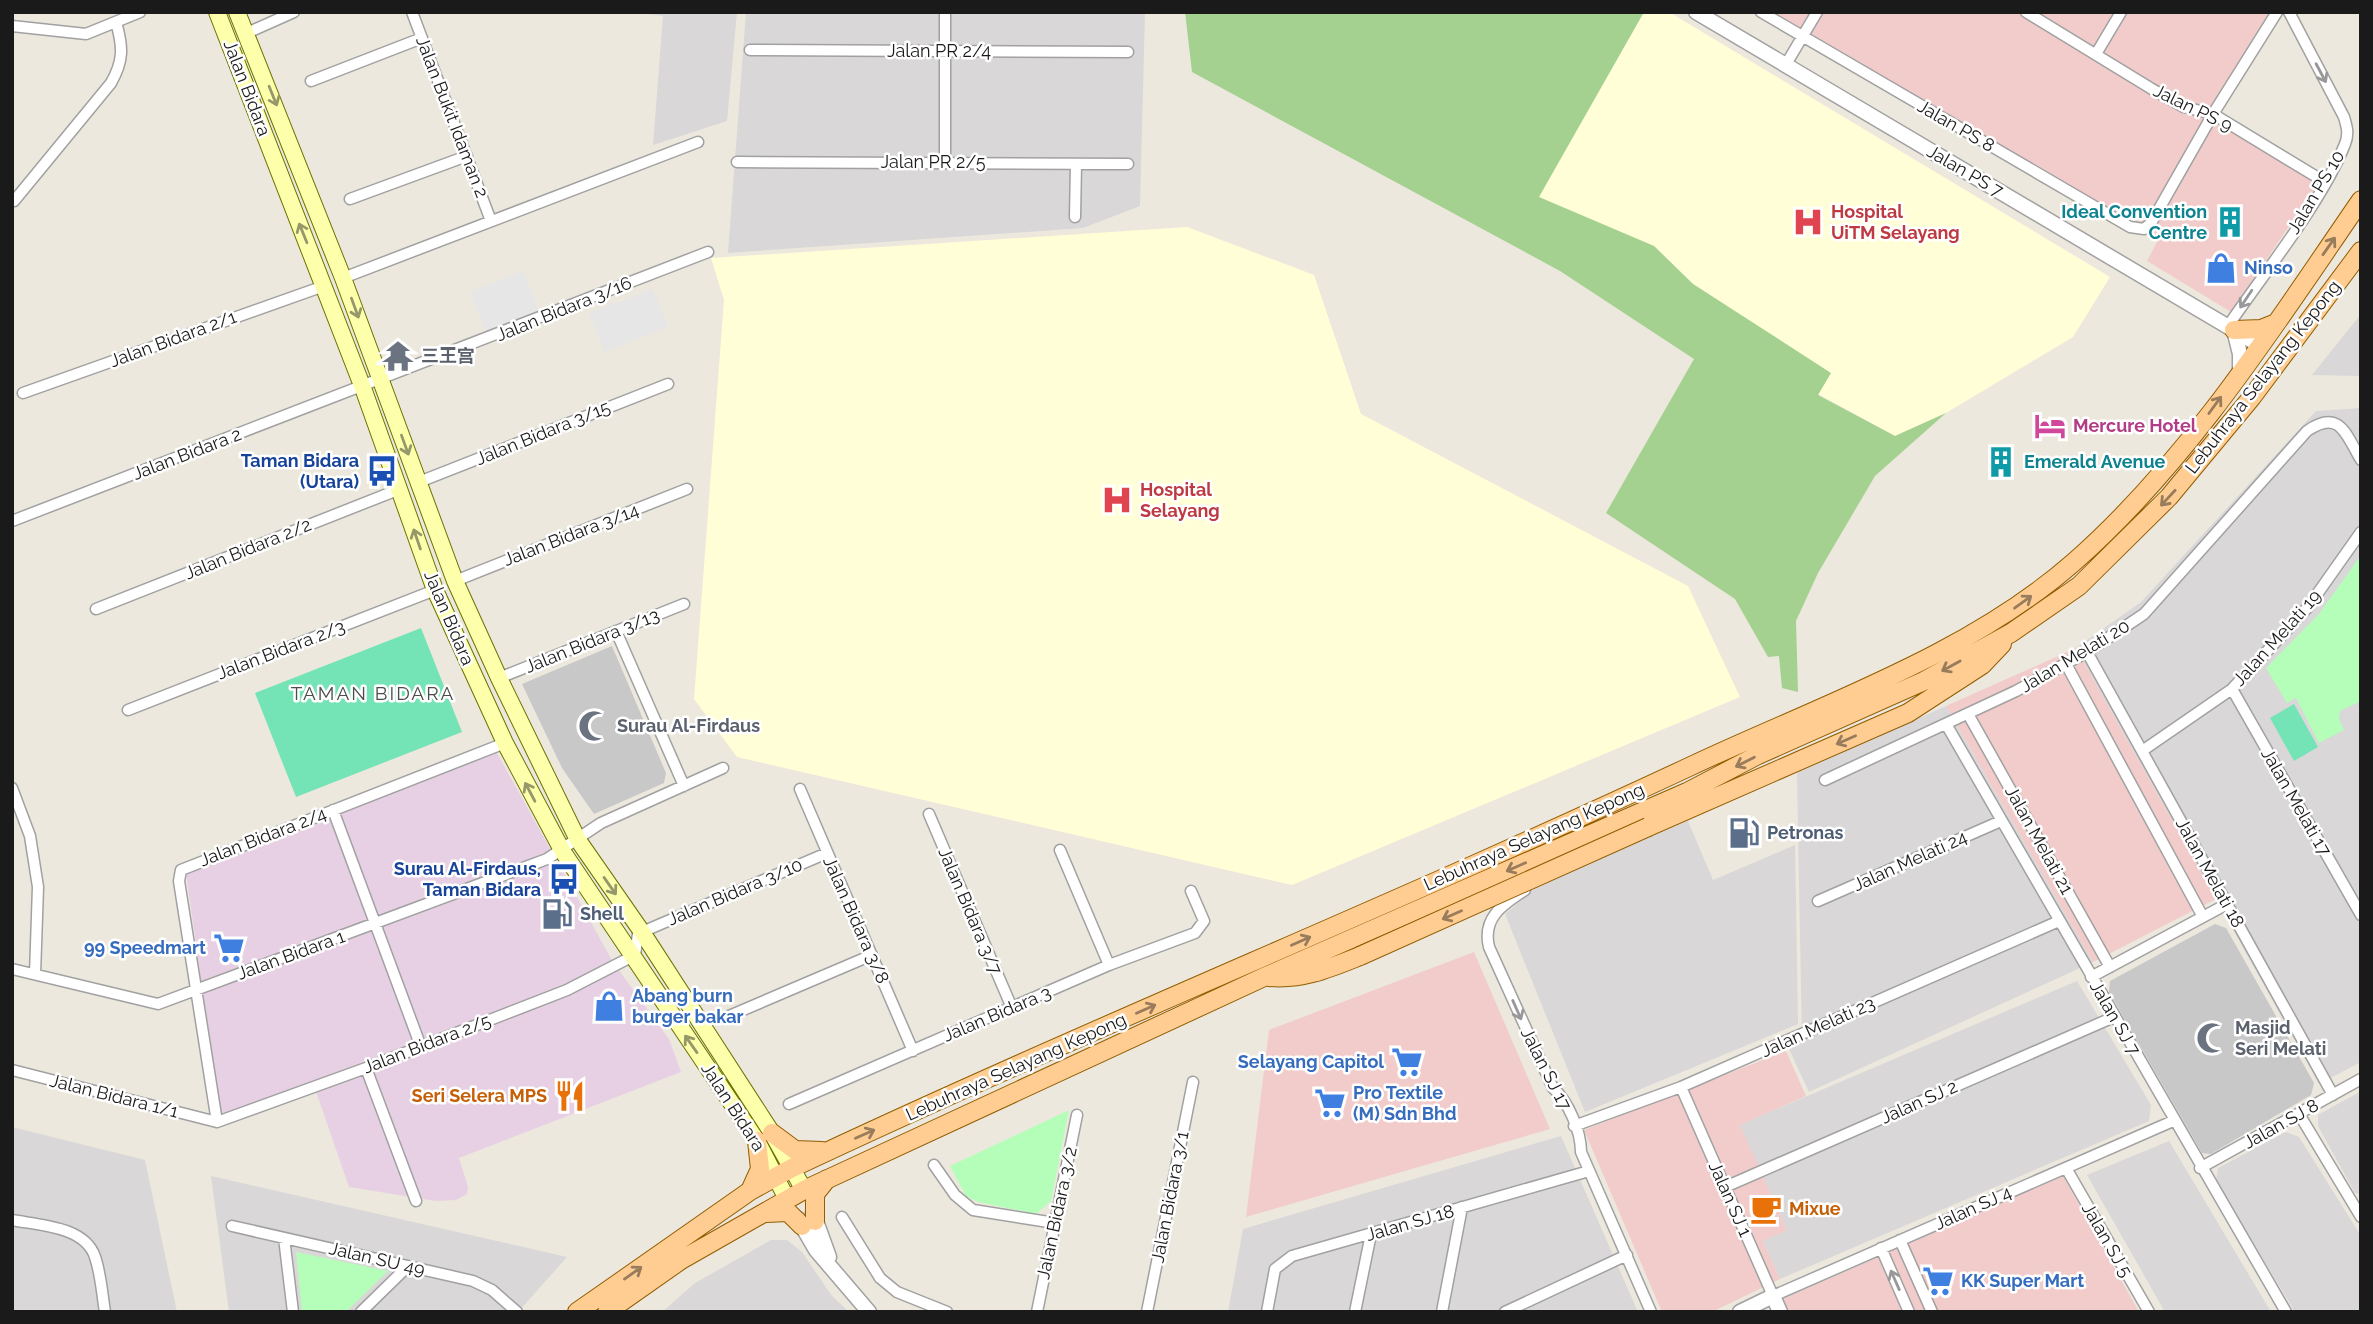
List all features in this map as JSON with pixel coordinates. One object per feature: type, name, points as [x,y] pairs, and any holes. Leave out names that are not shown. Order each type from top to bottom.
[{"type":"main road","name":"Jalan Bidara","points":[[217,12],[363,388],[435,590],[505,743],[563,852],[632,957],[764,1137],[792,1168],[804,1190]]},
{"type":"main road","name":"Jalan Bidara","points":[[237,12],[344,278],[456,580],[499,678],[578,840],[642,932],[764,1137],[775,1176],[787,1199]]},
{"type":"main road","name":"Lebuhraya Selayang Kepong","points":[[577,1312],[775,1176],[1598,809],[1910,665],[2018,607],[2073,564],[2115,523],[2186,445],[2276,323],[2361,200]]},
{"type":"main road","name":"Lebuhraya Selayang Kepong","points":[[607,1312],[681,1260],[804,1190],[1264,977],[1560,848],[1924,681],[2011,633],[2078,586],[2169,497],[2266,379],[2361,251]]},
{"type":"main road","points":[[2231,328],[2261,329],[2276,323]]},
{"type":"main road","points":[[2259,345],[2268,359],[2266,379]]},
{"type":"main road","points":[[1264,977],[1294,977],[1322,972],[1908,713],[1982,665],[2011,633]]},
{"type":"main road","points":[[750,1191],[760,1169],[764,1137],[794,1150],[827,1152]]},
{"type":"main road","points":[[762,1213],[789,1212],[809,1223],[816,1194],[827,1179]]},
{"type":"street","points":[[12,26],[86,34],[140,12]]},
{"type":"street","points":[[247,33],[294,12]]},
{"type":"street","name":"Jalan Bukit Idaman 2","points":[[412,12],[491,221]]},
{"type":"street","points":[[945,162],[946,12]]},
{"type":"street","name":"Jalan PS 7","points":[[1696,12],[2259,345]]},
{"type":"street","name":"Jalan PS 8","points":[[1761,12],[2130,228],[2144,229],[2151,223],[2213,114]]},
{"type":"street","points":[[1785,66],[1817,12]]},
{"type":"street","name":"Jalan PS 9","points":[[2026,12],[2185,107],[2213,114],[2325,182]]},
{"type":"street","points":[[2096,54],[2121,12]]},
{"type":"street","points":[[2213,114],[2277,12]]},
{"type":"street","name":"Jalan PS 10","points":[[2231,328],[2325,182],[2346,143],[2348,131],[2344,117],[2289,12]]},
{"type":"street","points":[[14,201],[111,83],[121,65],[123,48],[116,22]]},
{"type":"street","points":[[311,81],[422,38]]},
{"type":"street","name":"Jalan PR 2/4","points":[[750,50],[1128,52]]},
{"type":"street","name":"Jalan Bukit Idaman 2","points":[[344,278],[698,142]]},
{"type":"street","points":[[351,199],[467,156]]},
{"type":"street","name":"Jalan PR 2/5","points":[[737,162],[1128,164]]},
{"type":"street","points":[[1074,217],[1076,164]]},
{"type":"street","name":"Jalan Bidara 3/16","points":[[363,388],[708,252]]},
{"type":"street","name":"Jalan Bidara 2/1","points":[[23,393],[324,286]]},
{"type":"street","points":[[2231,328],[2239,344],[2239,371]]},
{"type":"street","name":"Jalan Bidara 3/15","points":[[419,482],[668,384]]},
{"type":"street","name":"Jalan Bidara 2","points":[[12,521],[363,388]]},
{"type":"street","name":"Jalan Melati 20","points":[[1825,780],[1968,714],[2066,664],[2144,614],[2307,431],[2319,422],[2332,421],[2341,426],[2361,460]]},
{"type":"street","name":"Jalan Bidara 2/2","points":[[96,609],[400,489]]},
{"type":"street","name":"Jalan Bidara 3/14","points":[[456,580],[687,489]]},
{"type":"street","name":"Jalan Melati 19","points":[[2142,751],[2232,689],[2308,607],[2361,532]]},
{"type":"street","name":"Jalan Bidara 2/3","points":[[128,710],[435,590]]},
{"type":"street","name":"Jalan Bidara 3/13","points":[[499,678],[684,604]]},
{"type":"street","points":[[616,631],[684,786]]},
{"type":"street","name":"Jalan Melati 18","points":[[2087,652],[2333,1095]]},
{"type":"street","points":[[2066,664],[2203,917]]},
{"type":"street","name":"Jalan Melati 17","points":[[2232,689],[2361,915]]},
{"type":"street","name":"Jalan Melati 21","points":[[1968,714],[2110,967]]},
{"type":"street","name":"Jalan SJ 7","points":[[1946,724],[2200,1168],[2286,1312]]},
{"type":"street","name":"Jalan Bidara 2/4","points":[[217,1122],[179,881],[181,870],[505,743]]},
{"type":"street","name":"Jalan Bidara 1","points":[[12,969],[159,1004],[563,852],[601,823],[723,768]]},
{"type":"street","points":[[12,788],[30,836],[38,887],[35,974]]},
{"type":"street","name":"Jalan Bidara 3/8","points":[[800,789],[913,1051]]},
{"type":"street","points":[[333,810],[421,1047]]},
{"type":"street","name":"Jalan Bidara 3/7","points":[[929,814],[1012,1008]]},
{"type":"street","name":"Jalan Melati 24","points":[[1818,901],[2001,821]]},
{"type":"street","name":"Jalan SJ 17","points":[[1560,848],[1538,881],[1498,909],[1488,922],[1486,934],[1553,1088],[1562,1096],[1581,1152],[1651,1312]]},
{"type":"street","points":[[1060,850],[1109,965]]},
{"type":"street","name":"Jalan Bidara 3/10","points":[[642,932],[827,853]]},
{"type":"street","name":"Jalan Bidara 3","points":[[789,1104],[1109,965],[1195,933],[1204,924],[1191,891]]},
{"type":"street","points":[[2091,977],[2227,904]]},
{"type":"street","name":"Jalan Melati 23","points":[[1574,1126],[1681,1087],[2059,921]]},
{"type":"street","points":[[632,957],[637,950],[638,934],[642,932]]},
{"type":"street","points":[[729,1016],[872,955]]},
{"type":"street","name":"Jalan Bidara 2/5","points":[[217,1122],[567,990],[632,957]]},
{"type":"street","name":"Jalan SJ 2","points":[[1725,1186],[2114,1017]]},
{"type":"street","points":[[366,1068],[416,1201]]},
{"type":"street","name":"Jalan Bidara 1/1","points":[[12,1070],[217,1122]]},
{"type":"street","name":"Jalan SJ 8","points":[[2200,1168],[2361,1079]]},
{"type":"street","name":"Jalan Bidara 3/1","points":[[1147,1312],[1193,1082]]},
{"type":"street","name":"Jalan SJ 1","points":[[1681,1087],[1780,1312]]},
{"type":"street","points":[[2299,1114],[2359,1210]]},
{"type":"street","name":"Jalan Bidara 3/2","points":[[1037,1312],[1077,1115]]},
{"type":"street","name":"Jalan SJ 4","points":[[1773,1296],[2173,1121]]},
{"type":"street","points":[[934,1165],[955,1195],[974,1210],[1055,1223]]},
{"type":"street","name":"Jalan SJ 5","points":[[2066,1168],[2149,1312]]},
{"type":"street","name":"Jalan SJ 18","points":[[1267,1312],[1275,1269],[1292,1256],[1589,1171]]},
{"type":"street","points":[[804,1190],[809,1223]]},
{"type":"street","points":[[787,1199],[809,1223],[835,1271],[869,1312]]},
{"type":"street","points":[[1442,1312],[1462,1207]]},
{"type":"street","points":[[842,1217],[880,1278],[897,1292],[947,1312]]},
{"type":"street","points":[[12,1220],[61,1229],[79,1238],[95,1254],[105,1312]]},
{"type":"street","name":"Jalan SU 49","points":[[232,1226],[473,1281],[492,1290],[514,1311]]},
{"type":"street","points":[[1355,1312],[1371,1234]]},
{"type":"street","points":[[284,1238],[293,1312]]},
{"type":"street","points":[[1900,1240],[1933,1312]]},
{"type":"street","points":[[1881,1248],[1909,1312]]},
{"type":"street","points":[[1505,1312],[1627,1255]]},
{"type":"street","points":[[361,1312],[408,1266]]},
{"type":"street","points":[[1740,1312],[1773,1296]]},
{"type":"shaded area","points":[[631,12],[737,12],[727,121],[653,145],[663,16]]},
{"type":"shaded area","points":[[746,12],[1145,12],[1140,206],[1083,228],[728,253]]},
{"type":"shaded area","name":"Hospital UiTM Selayang","points":[[1644,12],[1669,12],[2110,277],[2073,337],[1946,413],[1895,436],[1818,394],[1830,373],[1693,284],[1654,246],[1538,197]]},
{"type":"shaded area","points":[[1770,12],[2272,12],[2206,116],[2319,182],[2231,312],[2147,261],[2158,240]]},
{"type":"shaded area","name":"Hospital Selayang","points":[[1187,227],[1314,275],[1361,414],[1688,586],[1740,697],[1292,885],[737,757],[694,699],[724,300],[711,258]]},
{"type":"shaded area","points":[[523,271],[540,313],[486,333],[470,292]]},
{"type":"shaded area","points":[[653,289],[668,327],[604,352],[589,313]]},
{"type":"shaded area","points":[[2361,314],[2361,376],[2312,375]]},
{"type":"shaded area","points":[[2361,408],[2361,1062],[2319,1084],[2076,648],[2141,602],[2316,411]]},
{"type":"shaded area","name":"Surau Al-Firdaus","points":[[612,646],[666,773],[664,783],[594,814],[562,768],[522,684]]},
{"type":"shaded area","points":[[2076,648],[2216,899],[2093,962],[1946,706]]},
{"type":"shaded area","points":[[1946,706],[2093,962],[1809,1092],[1789,1049],[1802,1042],[1797,773]]},
{"type":"shaded area","points":[[497,753],[613,962],[669,1039],[681,1072],[459,1158],[468,1187],[467,1194],[456,1200],[436,1201],[349,1187],[313,1083],[220,1115],[186,873]]},
{"type":"shaded area","points":[[1688,821],[1713,880],[1795,845],[1798,1024],[1585,1112],[1505,914],[1539,885]]},
{"type":"shaded area","name":"Masjid Seri Melati","points":[[2215,924],[2226,928],[2314,1083],[2311,1095],[2211,1154],[2202,1153],[2109,992],[2110,981]]},
{"type":"shaded area","name":"Selayang Capitol","points":[[1474,952],[1550,1129],[1246,1217],[1269,1030]]},
{"type":"shaded area","points":[[2077,981],[2151,1105],[2149,1121],[1780,1279],[1763,1241],[1787,1230],[1739,1125]]},
{"type":"shaded area","points":[[1786,1051],[1806,1096],[1740,1125],[1787,1230],[1763,1241],[1780,1279],[1712,1312],[1662,1312],[1584,1130]]},
{"type":"shaded area","points":[[2361,1091],[2361,1194],[2355,1193],[2318,1126],[2318,1115]]},
{"type":"shaded area","points":[[12,1127],[145,1160],[177,1312],[12,1312]]},
{"type":"shaded area","points":[[2286,1132],[2299,1137],[2361,1236],[2361,1312],[2295,1312],[2216,1181],[2218,1168]]},
{"type":"shaded area","points":[[1561,1136],[1638,1312],[1228,1312],[1243,1229]]},
{"type":"shaded area","points":[[2169,1141],[2271,1312],[2165,1312],[2087,1175]]},
{"type":"shaded area","points":[[211,1176],[567,1257],[518,1312],[229,1312]]},
{"type":"shaded area","points":[[2063,1176],[2139,1312],[1788,1312],[1783,1299]]},
{"type":"shaded area","points":[[771,1240],[787,1240],[802,1252],[832,1296],[849,1312],[662,1312],[695,1283]]},
{"type":"green space","points":[[1185,12],[1644,12],[1539,197],[1654,246],[1693,284],[1831,373],[1818,395],[1895,436],[1946,413],[1875,476],[1818,573],[1796,621],[1798,692],[1782,688],[1779,656],[1768,657],[1735,599],[1606,513],[1694,359],[1560,271],[1192,72]]},
{"type":"green space","points":[[2361,555],[2361,701],[2340,711],[2339,719],[2344,730],[2319,743],[2296,698],[2287,703],[2266,668],[2319,614]]},
{"type":"green space","points":[[421,628],[462,732],[296,797],[255,693]]},
{"type":"green space","points":[[2294,704],[2318,747],[2294,761],[2270,718]]},
{"type":"green space","points":[[1069,1110],[1051,1201],[1036,1214],[978,1202],[966,1196],[950,1166]]},
{"type":"green space","points":[[296,1252],[388,1271],[346,1312],[302,1312]]},
{"type":"place","name":"Hospital UiTM Selayang","points":[[1808,222]]},
{"type":"place","name":"Ideal Convention Centre","points":[[2230,222]]},
{"type":"place","name":"Ninso","points":[[2221,268]]},
{"type":"place","name":"三王宫","points":[[398,356]]},
{"type":"place","name":"Mercure Hotel","points":[[2050,426]]},
{"type":"place","name":"Emerald Avenue","points":[[2001,462]]},
{"type":"place","name":"Taman Bidara (Utara)","points":[[382,471]]},
{"type":"place","name":"Hospital Selayang","points":[[1117,500]]},
{"type":"place","name":"Surau Al-Firdaus","points":[[594,726]]},
{"type":"place","name":"Petronas","points":[[1744,833]]},
{"type":"place","name":"Surau Al-Firdaus, Taman Bidara","points":[[564,879]]},
{"type":"place","name":"Shell","points":[[557,914]]},
{"type":"place","name":"99 Speedmart","points":[[229,948]]},
{"type":"place","name":"Abang burn burger bakar","points":[[609,1006]]},
{"type":"place","name":"Masjid Seri Melati","points":[[2212,1038]]},
{"type":"place","name":"Selayang Capitol","points":[[1407,1062]]},
{"type":"place","name":"Seri Selera MPS","points":[[570,1096]]},
{"type":"place","name":"Pro Textile (M) Sdn Bhd","points":[[1330,1103]]},
{"type":"place","name":"Mixue","points":[[1766,1209]]},
{"type":"place","name":"KK Super Mart","points":[[1938,1281]]},
{"type":"district","name":"TAMAN BIDARA","points":[[373,693]]}]
